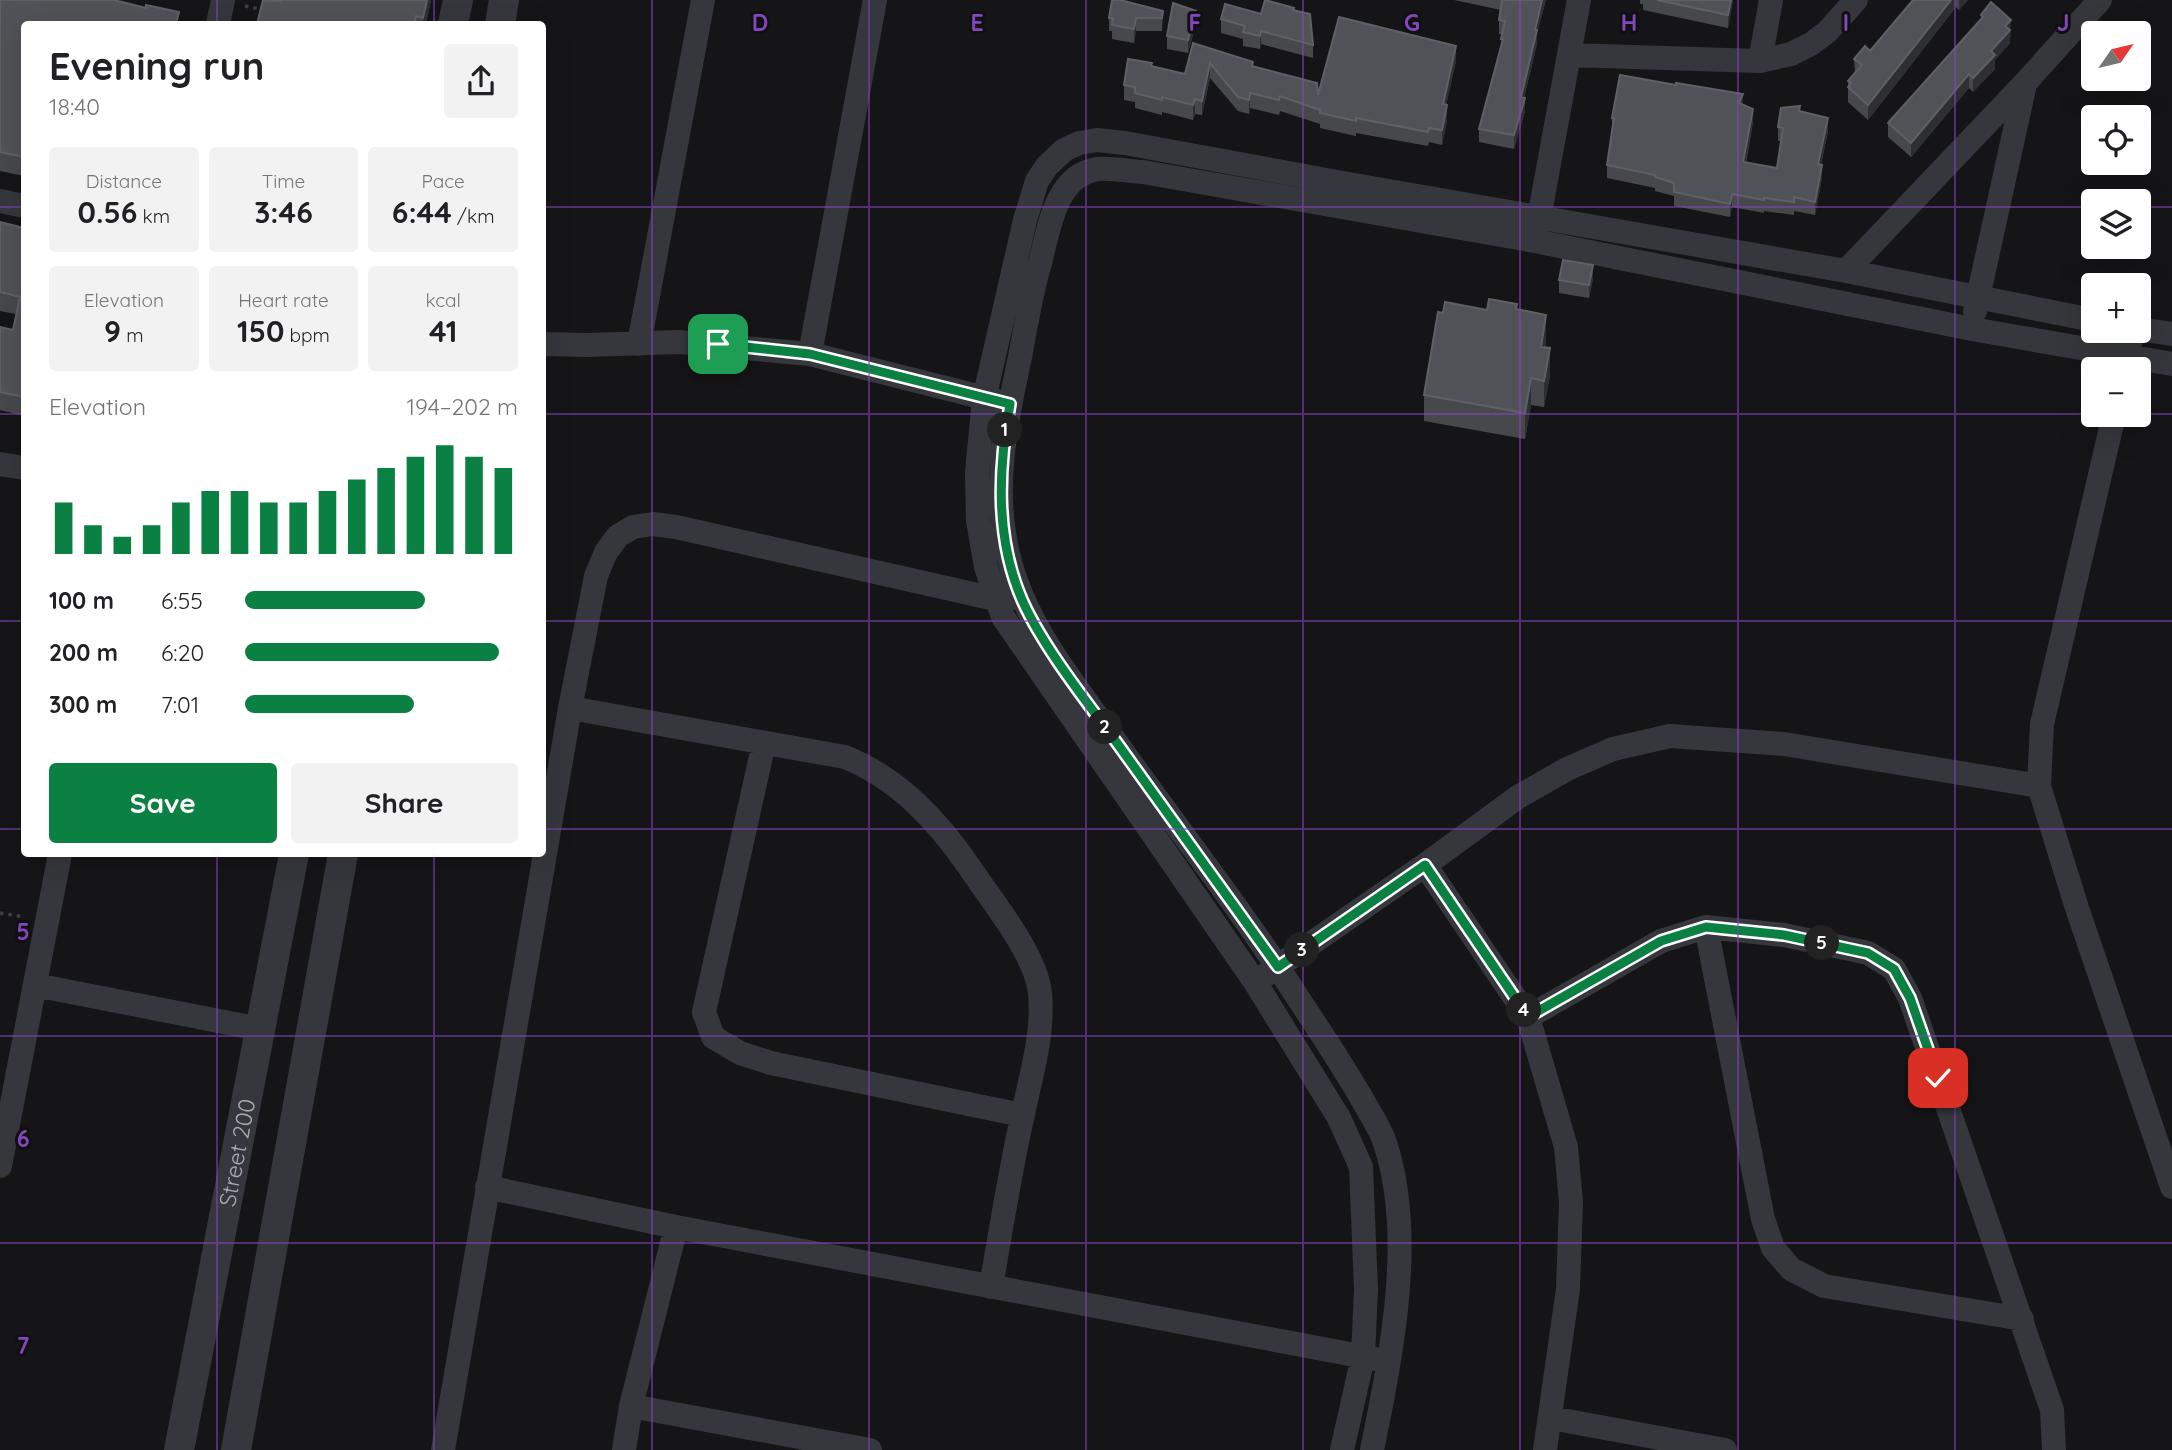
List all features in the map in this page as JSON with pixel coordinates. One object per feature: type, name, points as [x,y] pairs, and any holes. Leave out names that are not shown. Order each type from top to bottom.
[{"type":"street","points":[[454,21],[458,0]]},
{"type":"street","points":[[500,21],[504,0]]},
{"type":"street","points":[[639,344],[703,0]]},
{"type":"street","points":[[810,354],[875,0]]},
{"type":"street","points":[[1535,241],[1579,0]]},
{"type":"street","points":[[1759,61],[1771,0]]},
{"type":"street","points":[[1569,55],[1759,61],[1791,54],[1811,44],[1827,32],[1856,0]]},
{"type":"street","points":[[1846,271],[2100,0]]},
{"type":"street","points":[[1972,329],[2025,83]]},
{"type":"street","points":[[1342,1450],[1363,1357],[1366,1289],[1361,1167],[1339,1118],[1255,982],[1003,617],[986,567],[978,522],[977,472],[984,399],[1025,220],[1037,181],[1047,166],[1064,150],[1079,143],[1097,140],[1125,143],[1846,271],[2081,318]]},
{"type":"street","points":[[1372,1450],[1390,1362],[1400,1254],[1398,1193],[1385,1140],[1353,1083],[1278,967],[1038,630],[1022,601],[1007,552],[1000,502],[1001,453],[1037,273],[1055,209],[1068,185],[1094,170],[1143,172],[1535,241],[2099,357]]},
{"type":"street","points":[[0,201],[21,205]]},
{"type":"street","points":[[2151,331],[2172,334]]},
{"type":"street","points":[[546,344],[718,344],[810,354],[1010,404]]},
{"type":"street","points":[[2151,364],[2172,364]]},
{"type":"street","points":[[2111,427],[2042,724],[2039,786],[2077,908],[2172,1187]]},
{"type":"street","points":[[0,464],[21,468]]},
{"type":"street","points":[[546,847],[596,576],[612,544],[634,527],[653,524],[676,527],[995,599],[1022,601]]},
{"type":"street","points":[[570,709],[845,757],[871,768],[924,810],[951,840],[1029,959],[1040,992],[1037,1053],[1022,1115],[991,1287]]},
{"type":"street","points":[[1255,982],[1425,865],[1518,797],[1567,769],[1614,749],[1670,736],[1784,744],[2039,786]]},
{"type":"street","points":[[764,743],[704,1012],[713,1037],[740,1053],[771,1063],[1022,1115]]},
{"type":"street","points":[[0,1166],[59,857]]},
{"type":"street","name":"Street 200","points":[[179,1450],[293,857]]},
{"type":"street","points":[[236,1450],[342,857]]},
{"type":"street","points":[[443,1450],[544,857]]},
{"type":"street","points":[[1425,865],[1528,1017],[1566,1147],[1571,1202],[1568,1289],[1545,1450]]},
{"type":"street","points":[[1528,1017],[1661,941],[1706,927],[1784,935],[1868,953],[1894,969],[1910,998],[2022,1319],[2052,1410],[2054,1450]]},
{"type":"street","points":[[1706,927],[1763,1219],[1773,1248],[1791,1269],[1824,1286],[2022,1319]]},
{"type":"street","points":[[35,985],[260,1029]]},
{"type":"street","points":[[487,1187],[676,1227],[1390,1362]]},
{"type":"street","points":[[624,1450],[631,1406],[676,1227]]},
{"type":"street","points":[[631,1406],[870,1450]]},
{"type":"street","points":[[1551,1418],[1725,1450]]},
{"type":"path","points":[[218,7],[277,12]]},
{"type":"building","points":[[0,0],[114,0],[179,12],[177,21],[21,21],[21,156],[0,152]]},
{"type":"building","points":[[263,0],[427,0],[423,18],[416,16],[415,21],[258,21]]},
{"type":"building","points":[[1112,0],[1163,11],[1162,18],[1136,18],[1134,29],[1112,25],[1113,18],[1109,18]]},
{"type":"building","points":[[1265,0],[1310,14],[1313,45],[1261,31],[1260,36],[1243,32],[1245,26],[1221,19],[1225,4],[1261,14]]},
{"type":"building","points":[[1502,0],[1542,0],[1521,97],[1525,98],[1514,135],[1479,129],[1503,39],[1505,21],[1499,20]]},
{"type":"building","points":[[1657,0],[1731,0],[1728,15]]},
{"type":"building","points":[[1913,0],[1951,0],[1868,105],[1848,87],[1851,83],[1848,81],[1862,65],[1854,59],[1865,46],[1870,51]]},
{"type":"building","points":[[1991,2],[2011,20],[2005,26],[2010,30],[1991,51],[1995,55],[1973,78],[1969,74],[1911,143],[1888,123],[1983,17],[1981,15]]},
{"type":"building","points":[[1173,3],[1196,11],[1188,40],[1167,36]]},
{"type":"building","points":[[1339,17],[1456,46],[1443,104],[1447,105],[1442,130],[1429,128],[1428,132],[1356,118],[1356,121],[1320,113],[1320,110],[1280,96],[1279,100],[1250,93],[1249,100],[1238,97],[1210,63],[1202,101],[1195,99],[1193,105],[1135,93],[1135,87],[1124,85],[1128,59],[1152,63],[1151,66],[1185,74],[1193,43],[1253,62],[1252,66],[1317,83],[1318,95]]},
{"type":"building","points":[[1620,75],[1743,94],[1739,103],[1753,109],[1743,162],[1777,168],[1783,128],[1778,127],[1781,108],[1800,106],[1799,111],[1828,118],[1818,164],[1822,165],[1815,202],[1794,197],[1794,202],[1732,194],[1730,204],[1674,192],[1674,183],[1655,175],[1607,165]]},
{"type":"building","points":[[0,222],[21,227],[21,396],[0,392],[0,327],[13,330],[20,297],[0,292]]},
{"type":"building","points":[[1563,260],[1593,265],[1589,285],[1559,280]]},
{"type":"building","points":[[1489,299],[1517,304],[1516,309],[1546,315],[1541,347],[1550,348],[1544,381],[1531,378],[1525,413],[1424,395],[1438,312],[1443,313],[1445,302],[1487,310]]},
{"type":"route","points":[[718,344],[810,354],[1010,404],[1001,453],[1000,502],[1007,552],[1022,601],[1038,630],[1086,701],[1278,967],[1425,865],[1528,1017],[1661,941],[1706,927],[1784,935],[1868,953],[1894,969],[1910,998],[1938,1078]]}]
